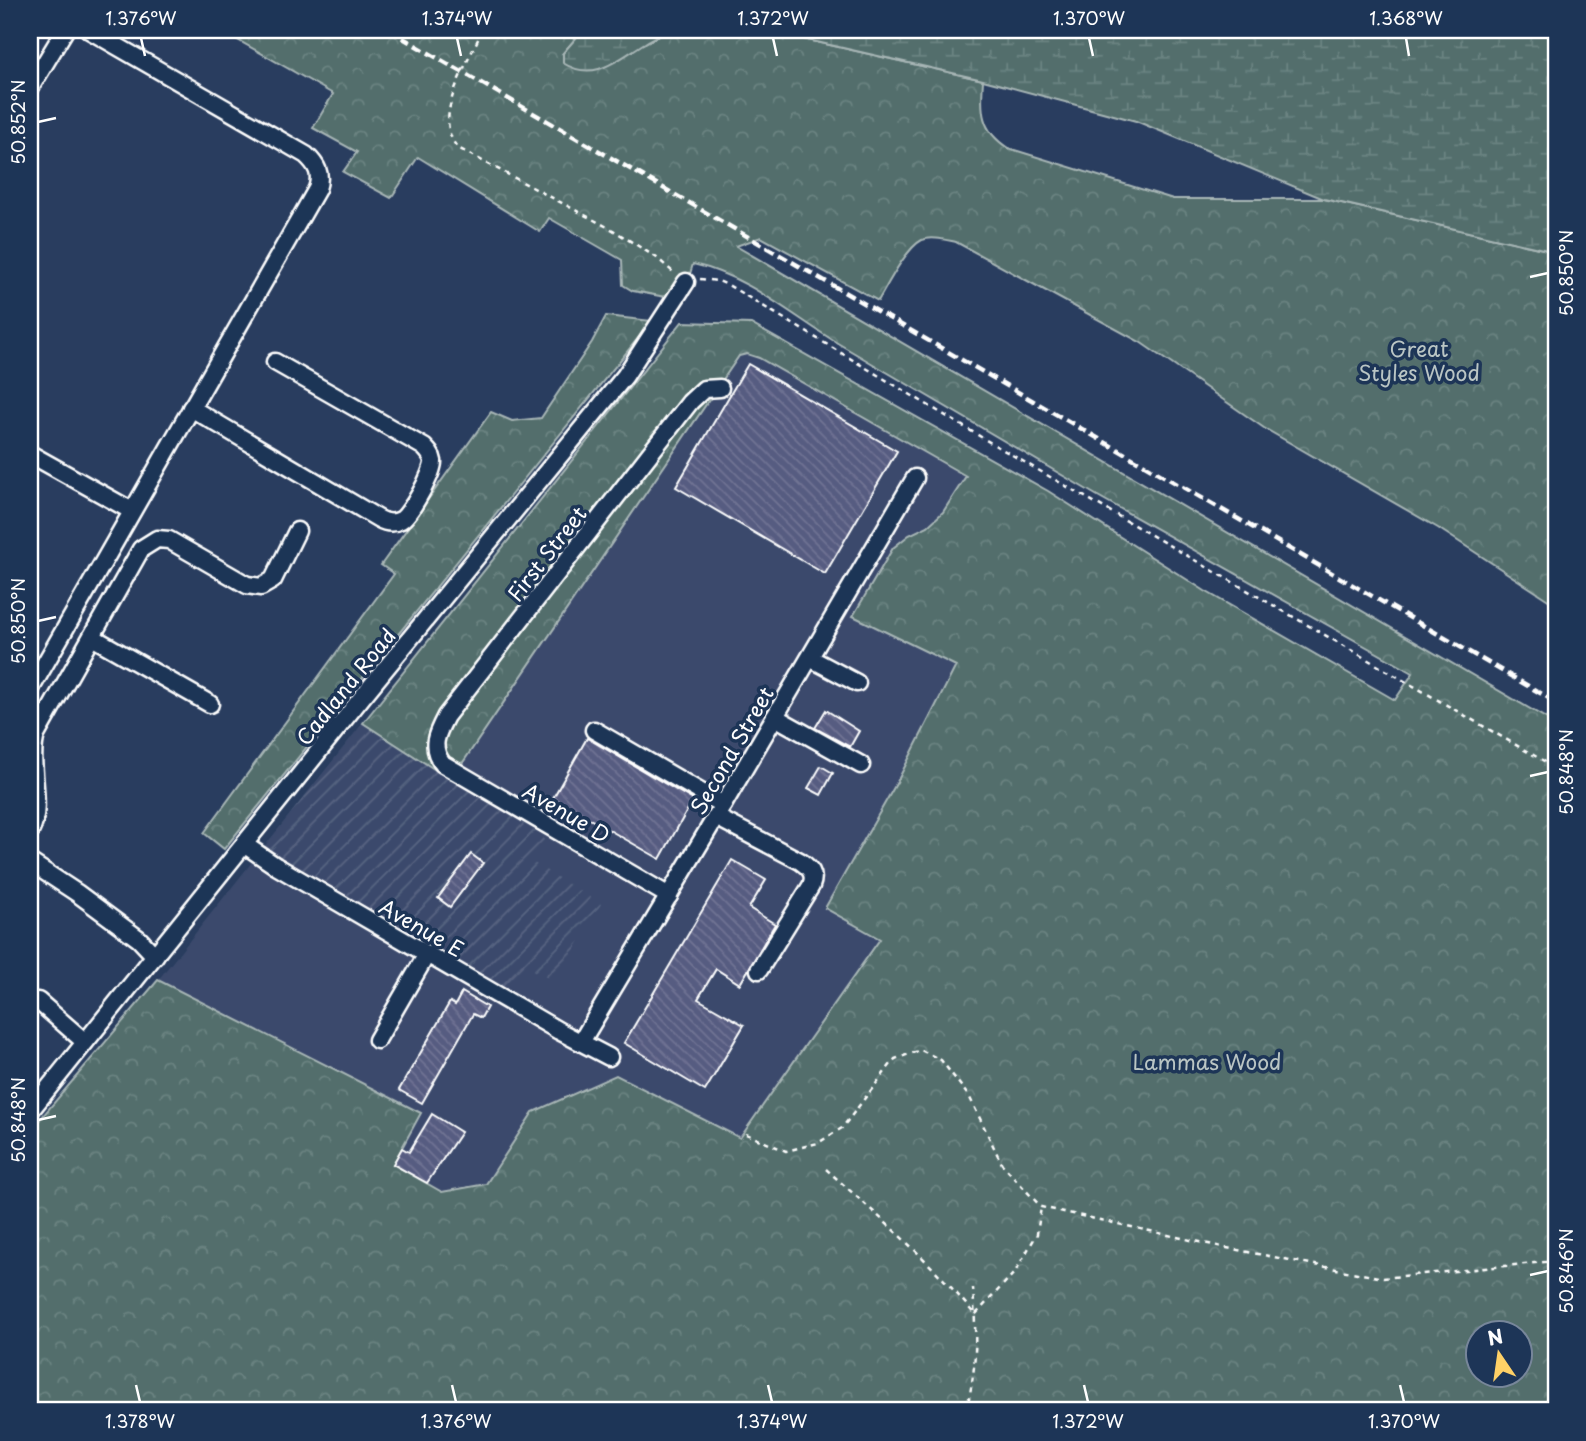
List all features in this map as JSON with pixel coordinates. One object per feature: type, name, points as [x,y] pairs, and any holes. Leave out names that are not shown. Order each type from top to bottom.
[{"type":"street","points":[[30,88],[65,30]]},
{"type":"street","points":[[30,690],[317,188],[320,177],[319,170],[306,155],[89,30]]},
{"type":"street","name":"Cadland Road","points":[[30,1111],[380,675],[625,376],[686,282]]},
{"type":"street","points":[[191,408],[384,522],[397,522],[407,515],[433,467],[429,452],[275,362]]},
{"type":"street","name":"First Street","points":[[443,764],[438,759],[435,735],[446,716],[690,402],[705,389],[720,388]]},
{"type":"street","points":[[30,454],[132,511]]},
{"type":"street","name":"Second Street","points":[[581,1042],[915,478]]},
{"type":"street","points":[[30,832],[34,817],[33,747],[36,734],[141,549],[157,539],[169,540],[247,585],[261,587],[273,580],[297,531]]},
{"type":"street","points":[[92,637],[210,704]]},
{"type":"street","points":[[810,658],[857,684]]},
{"type":"street","points":[[775,717],[861,765]]},
{"type":"street","points":[[594,730],[811,870],[811,886],[759,970]]},
{"type":"street","name":"Avenue D","points":[[443,764],[669,896]]},
{"type":"street","name":"Avenue E","points":[[245,845],[427,954],[609,1057]]},
{"type":"street","points":[[30,862],[77,892],[133,935],[155,956]]},
{"type":"street","points":[[377,1040],[427,954]]},
{"type":"street","points":[[38,1001],[85,1042]]},
{"type":"path","points":[[482,30],[452,96],[448,122],[452,141],[458,148],[623,235],[686,282],[708,279],[728,285],[986,440],[1556,768]]},
{"type":"path","points":[[746,1134],[786,1151],[818,1143],[842,1128],[895,1059],[921,1051],[941,1060],[970,1098],[1002,1164],[1041,1207],[1383,1278],[1556,1261]]},
{"type":"path","points":[[826,1170],[911,1246],[975,1315]]},
{"type":"path","points":[[975,1315],[1015,1272],[1037,1234],[1041,1207]]},
{"type":"path","points":[[966,1411],[975,1377],[977,1347],[973,1288]]},
{"type":"shaded area","points":[[751,324],[962,447],[1048,491],[897,782],[825,908],[880,939],[740,1138],[615,1075],[533,1112],[486,1184],[442,1192],[393,1164],[420,1113],[158,980],[363,723],[414,757]]},
{"type":"shaded area","points":[[363,723],[543,836],[545,844],[534,863],[601,904],[556,982],[524,966],[509,993],[264,847]]},
{"type":"green space","name":"Lammas Wood","points":[[220,30],[583,30],[563,53],[645,43],[670,30],[764,30],[983,80],[984,119],[992,134],[1008,148],[1173,199],[1324,199],[1556,252],[1556,605],[1438,528],[1264,428],[1140,342],[956,242],[930,238],[916,244],[897,268],[878,301],[761,237],[736,246],[1556,724],[1556,1411],[30,1410],[30,1131],[158,980],[421,1113],[393,1164],[442,1192],[486,1184],[533,1112],[616,1075],[740,1138],[880,939],[825,908],[897,782],[956,666],[853,616],[893,548],[909,535],[928,526],[943,512],[966,476],[759,358],[747,354],[739,356],[451,780],[363,723],[682,322],[751,324],[1048,491],[1205,591],[1395,700],[1413,673],[1096,495],[839,344],[732,277],[693,264],[682,300],[633,291],[623,285],[622,260],[549,218],[540,232],[418,157],[391,198],[343,172],[357,152],[313,128],[333,94]]},
{"type":"green space","points":[[583,30],[670,30],[616,62],[586,71],[563,63],[563,53]]},
{"type":"green space","points":[[764,30],[1556,30],[1556,252],[1324,199],[1136,121],[983,80]]},
{"type":"green space","points":[[606,316],[652,321],[224,849],[204,833],[394,574],[381,565],[491,412],[512,421],[541,418],[592,342]]},
{"type":"building","points":[[748,364],[897,451],[825,574],[676,487]]},
{"type":"building","points":[[826,710],[859,731],[850,747],[815,728]]},
{"type":"building","points":[[587,738],[693,800],[660,859],[553,798]]},
{"type":"building","points":[[821,766],[833,773],[821,795],[808,788]]},
{"type":"building","points":[[471,854],[483,863],[450,907],[438,898]]},
{"type":"building","points":[[732,860],[766,880],[749,908],[775,924],[740,984],[716,969],[698,999],[744,1025],[705,1091],[624,1043]]},
{"type":"building","points":[[462,992],[487,1007],[481,1018],[473,1014],[422,1103],[399,1090],[450,1002],[455,1005]]},
{"type":"building","points":[[432,1114],[461,1132],[427,1183],[393,1164],[402,1148],[409,1152]]},
{"type":"railway","points":[[389,30],[1556,702]]},
{"type":"park label","name":"Great Styles Wood","points":[[1419,360]]}]
